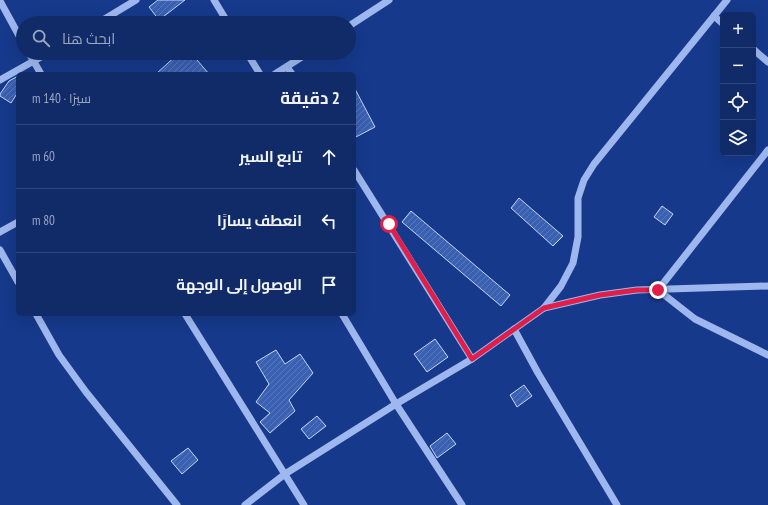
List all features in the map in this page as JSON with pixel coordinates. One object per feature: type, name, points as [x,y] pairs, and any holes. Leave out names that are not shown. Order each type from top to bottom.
[{"type":"street","points":[[110,16],[136,0]]},
{"type":"street","points":[[214,0],[224,16]]},
{"type":"street","points":[[356,21],[389,0]]},
{"type":"street","points":[[245,505],[285,474],[396,404],[472,359],[544,308],[561,286],[573,263],[578,237],[578,198],[584,180],[594,164],[727,0]]},
{"type":"street","points":[[0,2],[16,31]]},
{"type":"street","points":[[714,16],[720,21]]},
{"type":"street","points":[[756,52],[768,62]]},
{"type":"street","points":[[0,80],[36,60]]},
{"type":"street","points":[[251,60],[259,72]]},
{"type":"street","points":[[278,72],[298,60]]},
{"type":"street","points":[[33,62],[40,72]]},
{"type":"street","points":[[287,67],[291,72]]},
{"type":"street","points":[[658,290],[768,150]]},
{"type":"street","points":[[356,173],[472,359]]},
{"type":"street","points":[[0,232],[16,223]]},
{"type":"street","points":[[0,250],[16,278]]},
{"type":"street","points":[[544,308],[600,295],[637,290],[768,286]]},
{"type":"street","points":[[658,290],[695,318],[768,355]]},
{"type":"street","points":[[37,316],[59,355],[86,392],[177,505]]},
{"type":"street","points":[[186,316],[304,505]]},
{"type":"street","points":[[343,316],[396,404],[462,505]]},
{"type":"street","points":[[514,329],[614,504]]},
{"type":"building","points":[[158,0],[185,0],[164,16],[156,16],[149,7]]},
{"type":"building","points":[[171,60],[197,60],[207,72],[158,72]]},
{"type":"building","points":[[16,77],[16,95],[11,103],[0,96],[9,81]]},
{"type":"building","points":[[356,91],[375,127],[356,137]]},
{"type":"building","points":[[519,198],[563,236],[553,246],[511,208]]},
{"type":"building","points":[[662,206],[673,214],[665,225],[654,217]]},
{"type":"building","points":[[411,211],[510,295],[501,306],[402,222]]},
{"type":"building","points":[[435,339],[448,357],[427,372],[414,354]]},
{"type":"building","points":[[276,350],[285,364],[300,354],[313,373],[289,400],[295,411],[270,433],[260,422],[270,413],[256,402],[269,384],[256,362]]},
{"type":"building","points":[[524,385],[532,396],[517,407],[510,395]]},
{"type":"building","points":[[317,416],[326,426],[309,439],[301,429]]},
{"type":"building","points":[[447,433],[456,444],[437,458],[430,446]]},
{"type":"building","points":[[188,448],[198,460],[182,474],[171,461]]},
{"type":"route","points":[[389,224],[472,359],[544,308],[600,295],[637,290],[658,290]]}]
